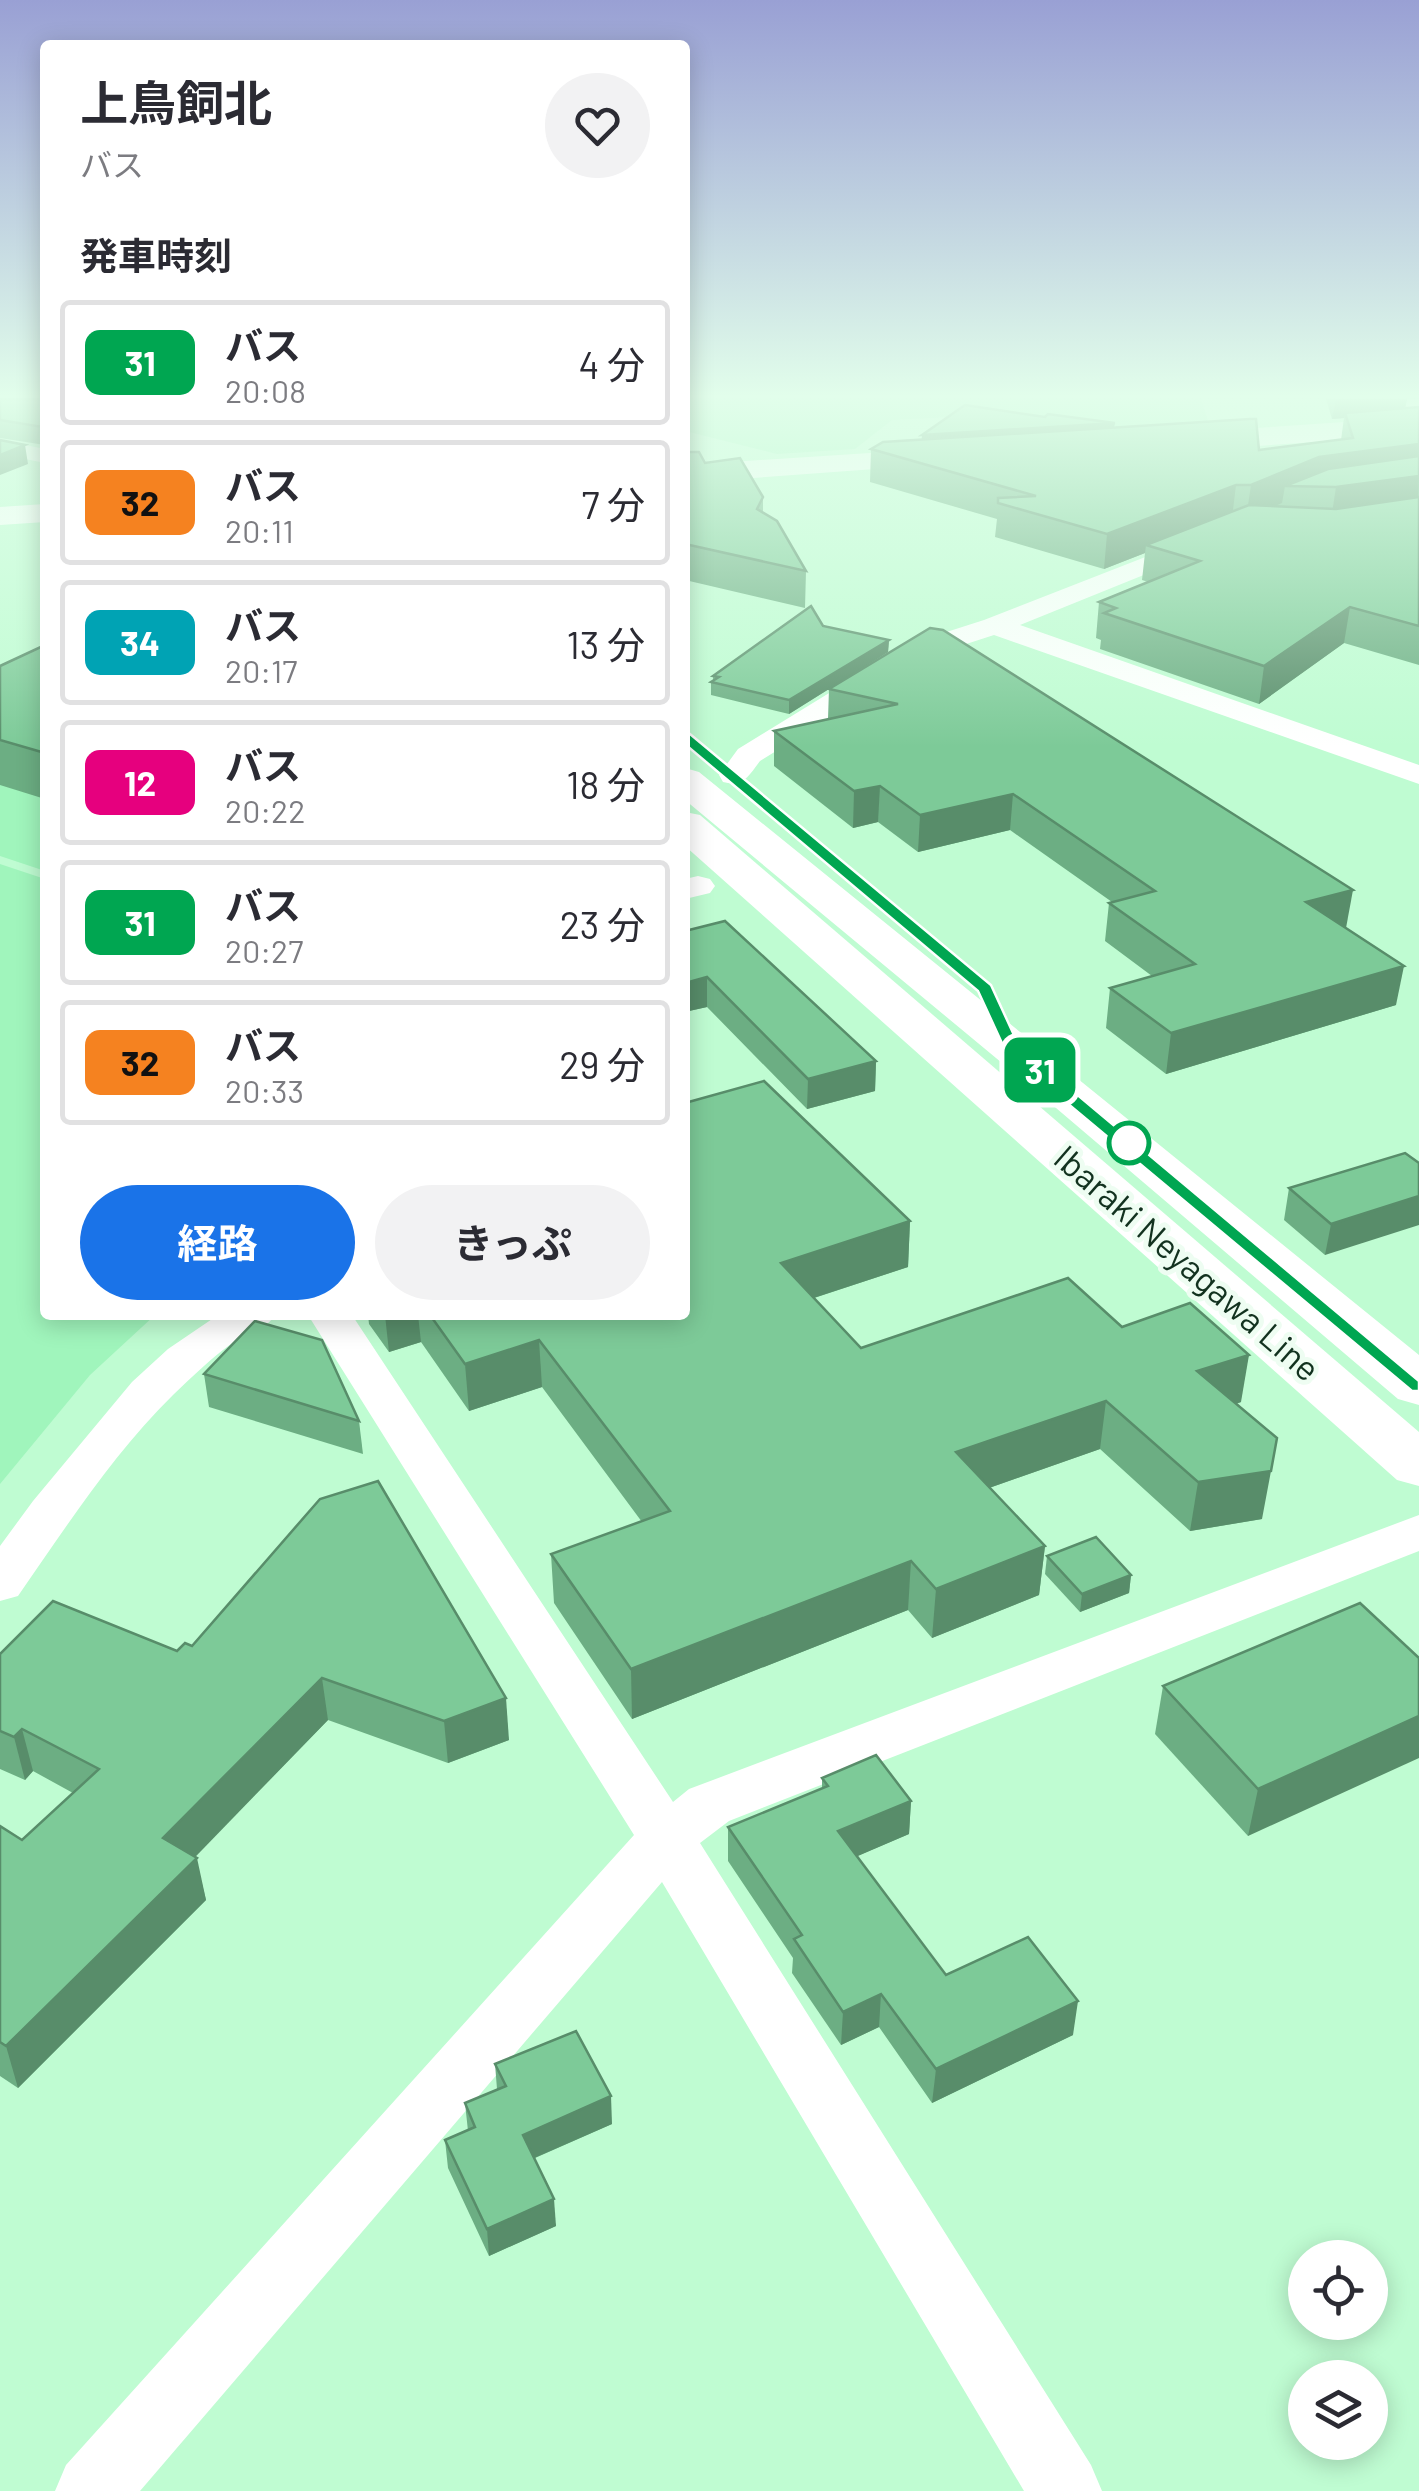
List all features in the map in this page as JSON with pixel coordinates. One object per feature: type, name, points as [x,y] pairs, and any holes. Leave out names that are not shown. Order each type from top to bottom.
[{"type":"main road","points":[[690,741],[985,989],[1012,1048]]},
{"type":"main road","name":"Ibaraki Neyagawa Line","points":[[690,784],[1419,1386]]},
{"type":"main road","name":"Ibaraki Neyagawa Line","points":[[690,828],[1419,1465]]},
{"type":"main road","points":[[690,884],[950,1088],[1010,1106]]},
{"type":"street","points":[[734,775],[749,755],[919,650],[994,626],[1224,534]]},
{"type":"street","points":[[994,626],[1061,646],[1419,775]]},
{"type":"street","points":[[0,1583],[66,1490],[166,1374],[237,1320]]},
{"type":"street","points":[[333,1320],[666,1838],[1065,2491]]},
{"type":"street","points":[[92,2491],[666,1838],[709,1805],[1419,1532]]},
{"type":"shaded area","points":[[40,673],[40,869],[0,856],[0,692]]},
{"type":"shaded area","points":[[0,864],[40,877],[40,1320],[150,1320],[90,1375],[0,1484]]},
{"type":"building","points":[[690,515],[767,515],[777,521],[806,571],[690,545]]},
{"type":"building","points":[[1041,515],[1156,515],[1107,534]]},
{"type":"building","points":[[1223,515],[1419,515],[1419,626],[1350,607],[1264,666],[1104,613],[1116,608],[1099,602],[1200,561],[1146,545]]},
{"type":"building","points":[[811,606],[823,626],[889,640],[789,700],[711,682],[719,677],[713,676]]},
{"type":"building","points":[[930,628],[943,630],[1353,890],[1306,902],[1404,966],[1171,1033],[1110,988],[1195,964],[1109,903],[1155,891],[1013,794],[920,815],[880,786],[854,791],[774,731],[898,704],[829,689]]},
{"type":"building","points":[[40,647],[40,752],[0,740],[0,666]]},
{"type":"building","points":[[725,921],[876,1061],[808,1079],[707,977],[690,982],[690,930]]},
{"type":"building","points":[[764,1081],[910,1221],[781,1263],[861,1348],[1068,1278],[1122,1327],[1190,1303],[1249,1355],[1197,1371],[1277,1438],[1271,1471],[1198,1482],[1106,1401],[956,1452],[1045,1546],[936,1589],[911,1561],[631,1669],[551,1554],[670,1511],[539,1340],[465,1364],[434,1320],[690,1320],[690,1102]]},
{"type":"building","points":[[1405,1153],[1419,1163],[1419,1196],[1331,1224],[1289,1188]]},
{"type":"building","points":[[255,1321],[322,1340],[359,1421],[204,1374]]},
{"type":"building","points":[[378,1481],[506,1698],[444,1721],[322,1678],[163,1838],[197,1858],[6,2046],[0,2042],[0,1826],[22,1840],[99,1769],[22,1729],[14,1737],[0,1731],[0,1654],[53,1601],[177,1651],[185,1643],[192,1646],[320,1499]]},
{"type":"building","points":[[1096,1537],[1131,1575],[1082,1594],[1047,1556]]},
{"type":"building","points":[[1360,1603],[1419,1658],[1419,1716],[1258,1789],[1163,1686]]},
{"type":"building","points":[[876,1755],[911,1801],[838,1831],[946,1975],[1028,1937],[1078,2001],[936,2069],[881,1994],[843,2012],[794,1939],[802,1935],[728,1827],[828,1786],[822,1778]]},
{"type":"building","points":[[576,2031],[611,2096],[523,2135],[554,2199],[487,2229],[445,2140],[475,2127],[465,2103],[506,2086],[495,2064]]},
{"type":"bus line","name":"31","points":[[690,741],[985,989],[1012,1048],[1419,1386]]}]
